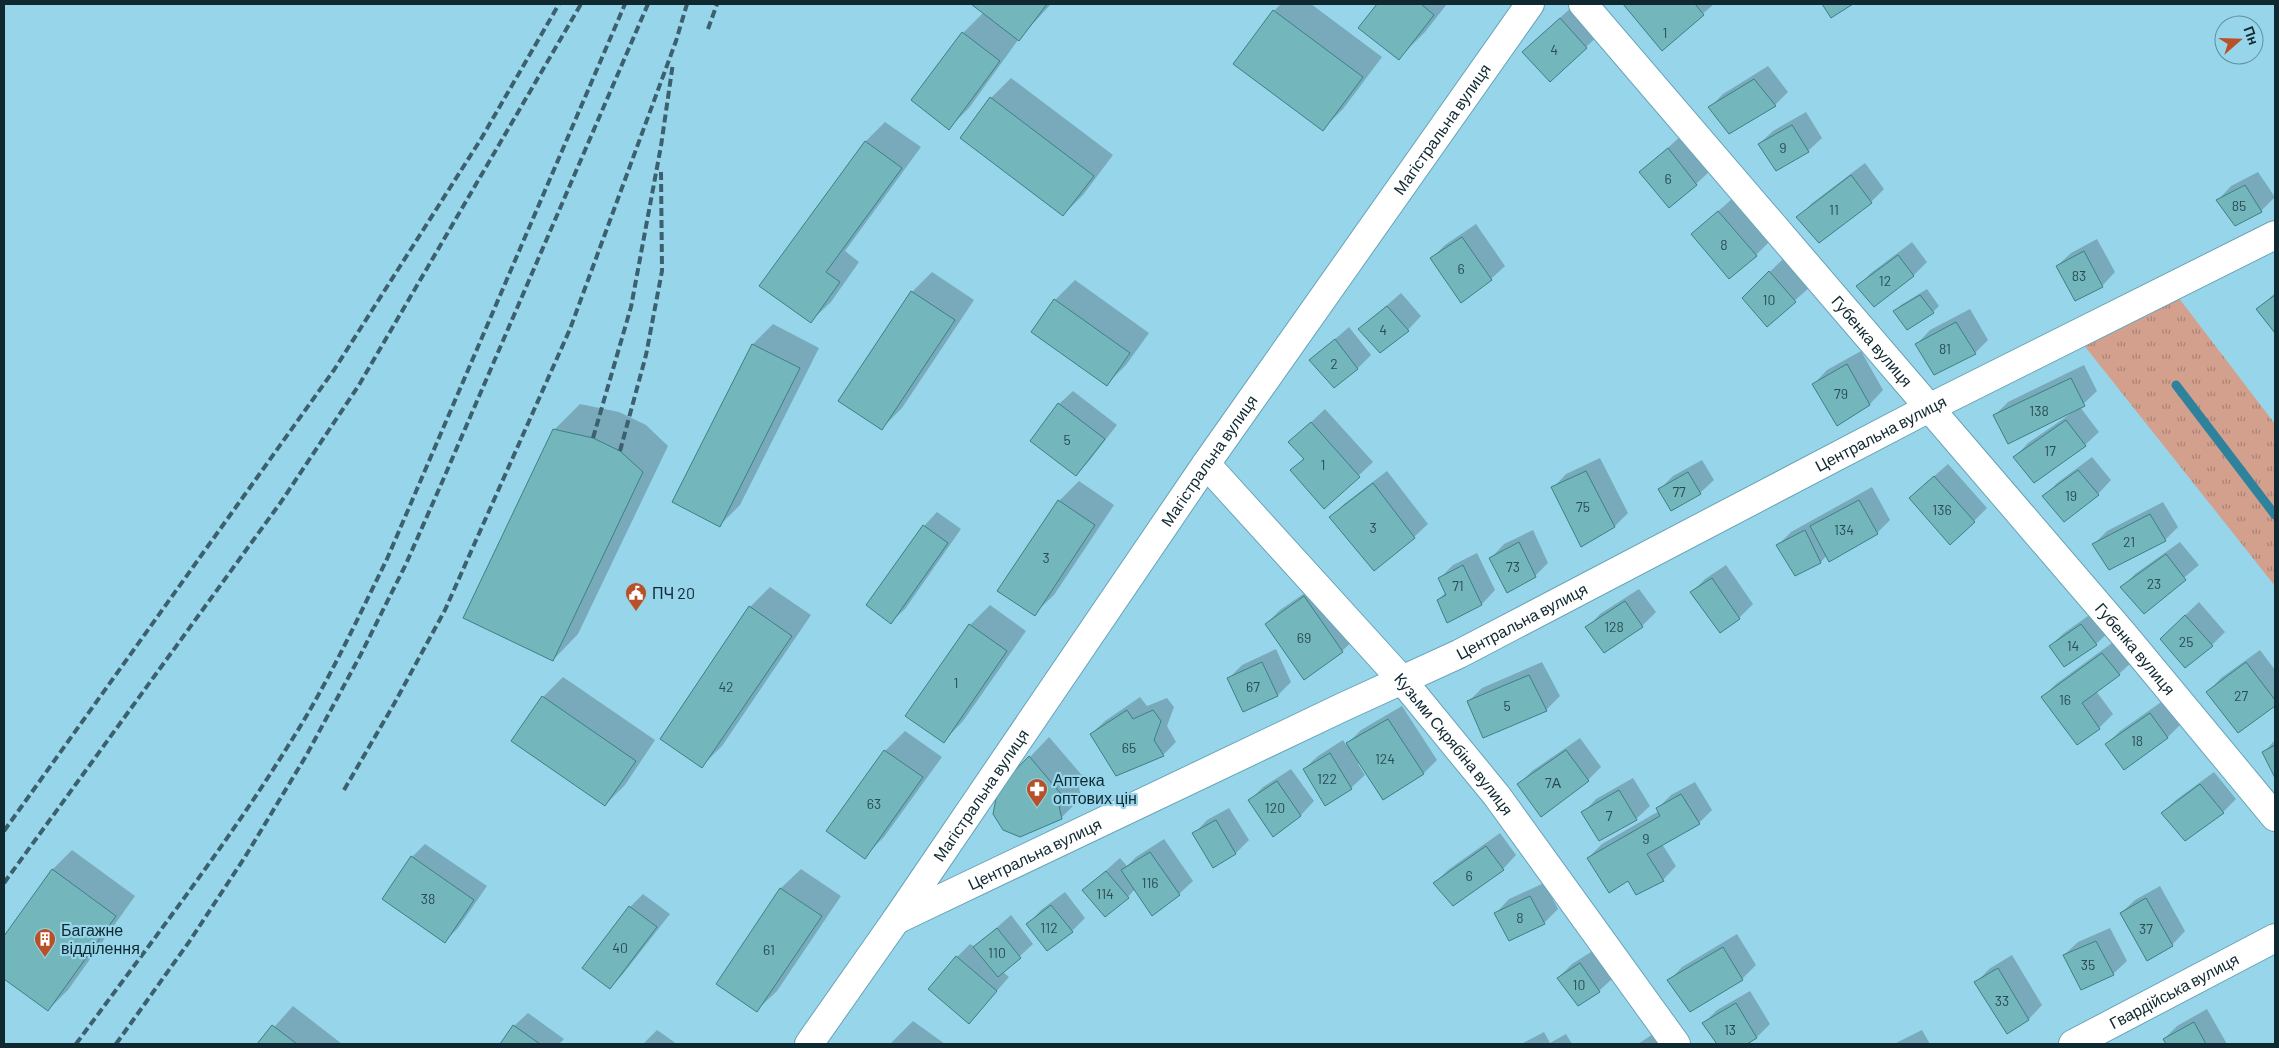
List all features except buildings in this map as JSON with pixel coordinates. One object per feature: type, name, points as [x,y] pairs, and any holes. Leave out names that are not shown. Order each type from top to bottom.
[{"type":"street","name":"Магістральна вулиця","points":[[896,920],[1206,464],[1530,4]]},
{"type":"street","name":"Губенка вулиця","points":[[1583,4],[2125,636],[2275,817]]},
{"type":"street","name":"Центральна вулиця","points":[[808,1044],[896,920],[1459,654],[1930,408],[2275,235]]},
{"type":"street","name":"Кузьми Скрябіна вулиця","points":[[1206,464],[1402,680],[1497,796],[1676,1044]]},
{"type":"street","name":"Гвардійська вулиця","points":[[2073,1044],[2275,938]]},
{"type":"green space","points":[[2178,297],[2275,424],[2275,586],[2083,344]]},
{"type":"waterway","points":[[2176,385],[2275,515]]},
{"type":"railway","points":[[4,831],[334,370],[481,139],[559,4]]},
{"type":"railway","points":[[4,883],[281,502],[359,385],[581,4]]},
{"type":"railway","points":[[76,1044],[238,822],[302,724],[328,678],[387,559],[625,4]]},
{"type":"railway","points":[[116,1044],[189,942],[245,857],[306,756],[361,654],[406,564],[648,4]]},
{"type":"railway","points":[[344,790],[394,704],[445,610],[570,329],[676,41],[687,4]]},
{"type":"railway","points":[[708,29],[717,4]]},
{"type":"railway","points":[[593,438],[631,307],[661,146],[673,63]]},
{"type":"railway","points":[[620,451],[646,355],[662,271],[661,171]]},
{"type":"place","name":"ПЧ 20","points":[[636,612]]},
{"type":"place","name":"Аптека оптових цін","points":[[1037,808]]},
{"type":"place","name":"Багажне відділення","points":[[45,958]]}]
